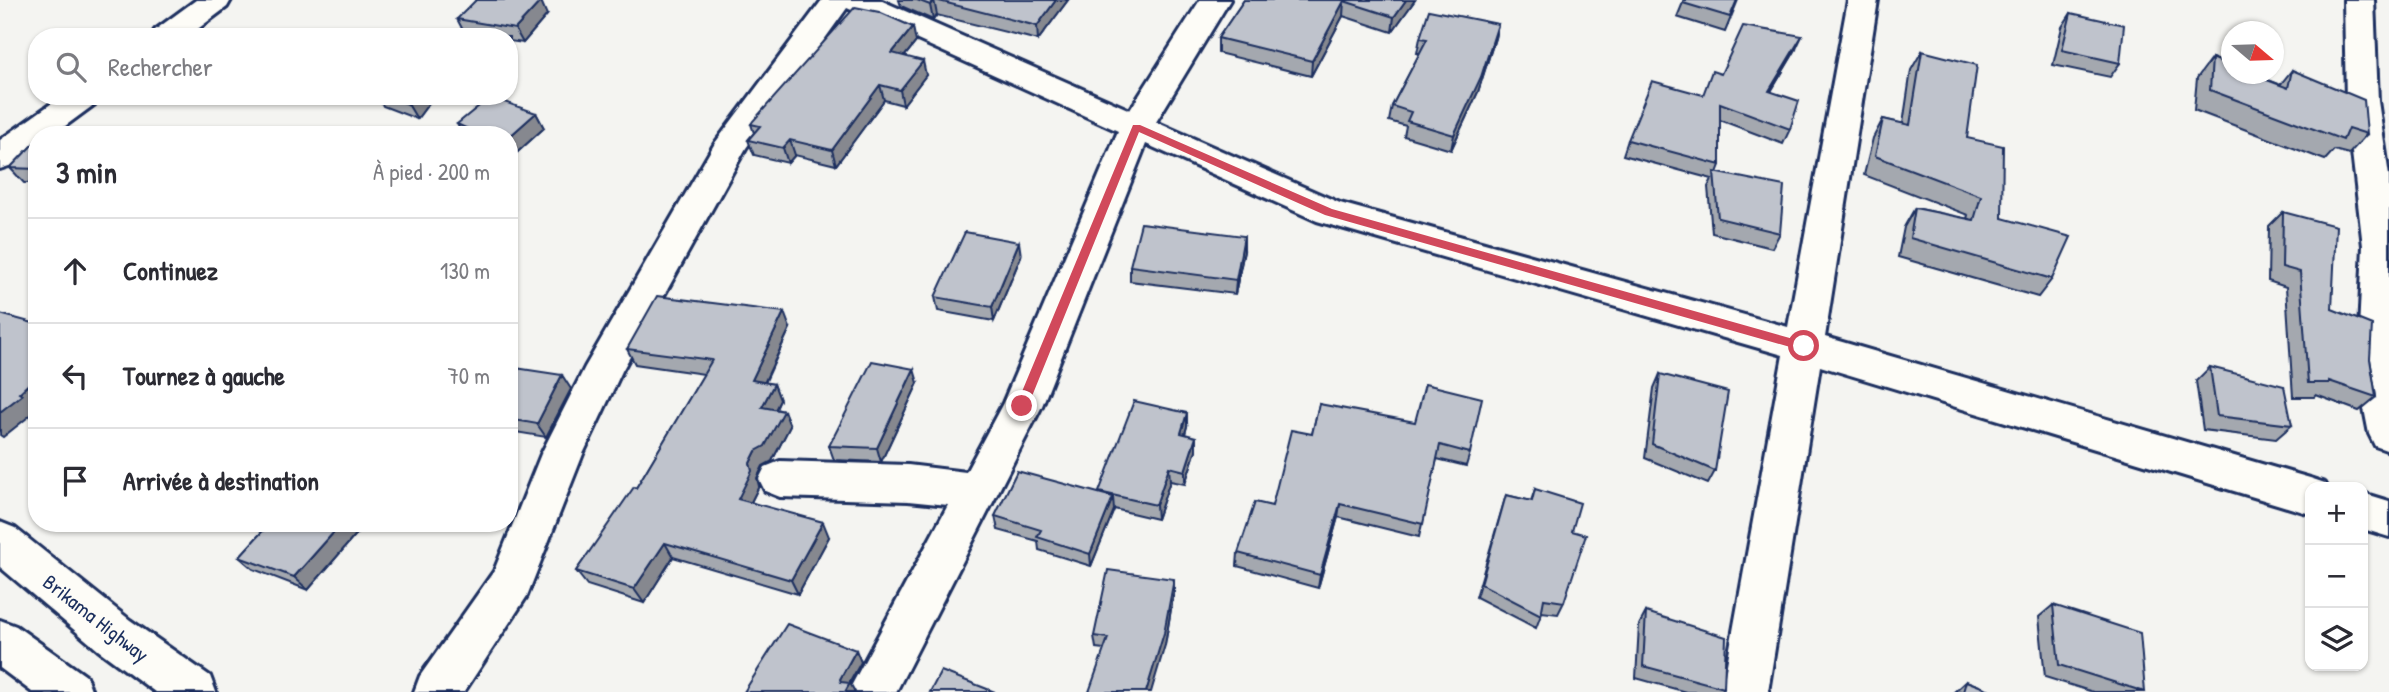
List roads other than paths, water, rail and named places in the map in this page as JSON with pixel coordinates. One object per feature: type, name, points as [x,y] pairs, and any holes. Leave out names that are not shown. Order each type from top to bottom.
[{"type":"main road","points":[[178,28],[216,0]]},
{"type":"main road","points":[[437,692],[511,582],[562,454],[605,368],[732,142],[838,0]]},
{"type":"main road","points":[[855,0],[1329,212],[1804,346],[2305,495]]},
{"type":"main road","points":[[871,692],[1022,406],[1136,127],[1215,0]]},
{"type":"main road","points":[[1745,692],[1863,0]]},
{"type":"main road","points":[[2359,0],[2376,87],[2362,101],[2381,246],[2377,373],[2389,434]]},
{"type":"main road","points":[[43,126],[72,105]]},
{"type":"main road","points":[[0,157],[28,137]]},
{"type":"main road","points":[[780,479],[908,483],[977,491]]},
{"type":"main road","points":[[2368,513],[2389,519]]},
{"type":"main road","name":"Brikama Highway","points":[[0,541],[114,635],[193,692]]},
{"type":"main road","points":[[0,641],[69,692]]}]
